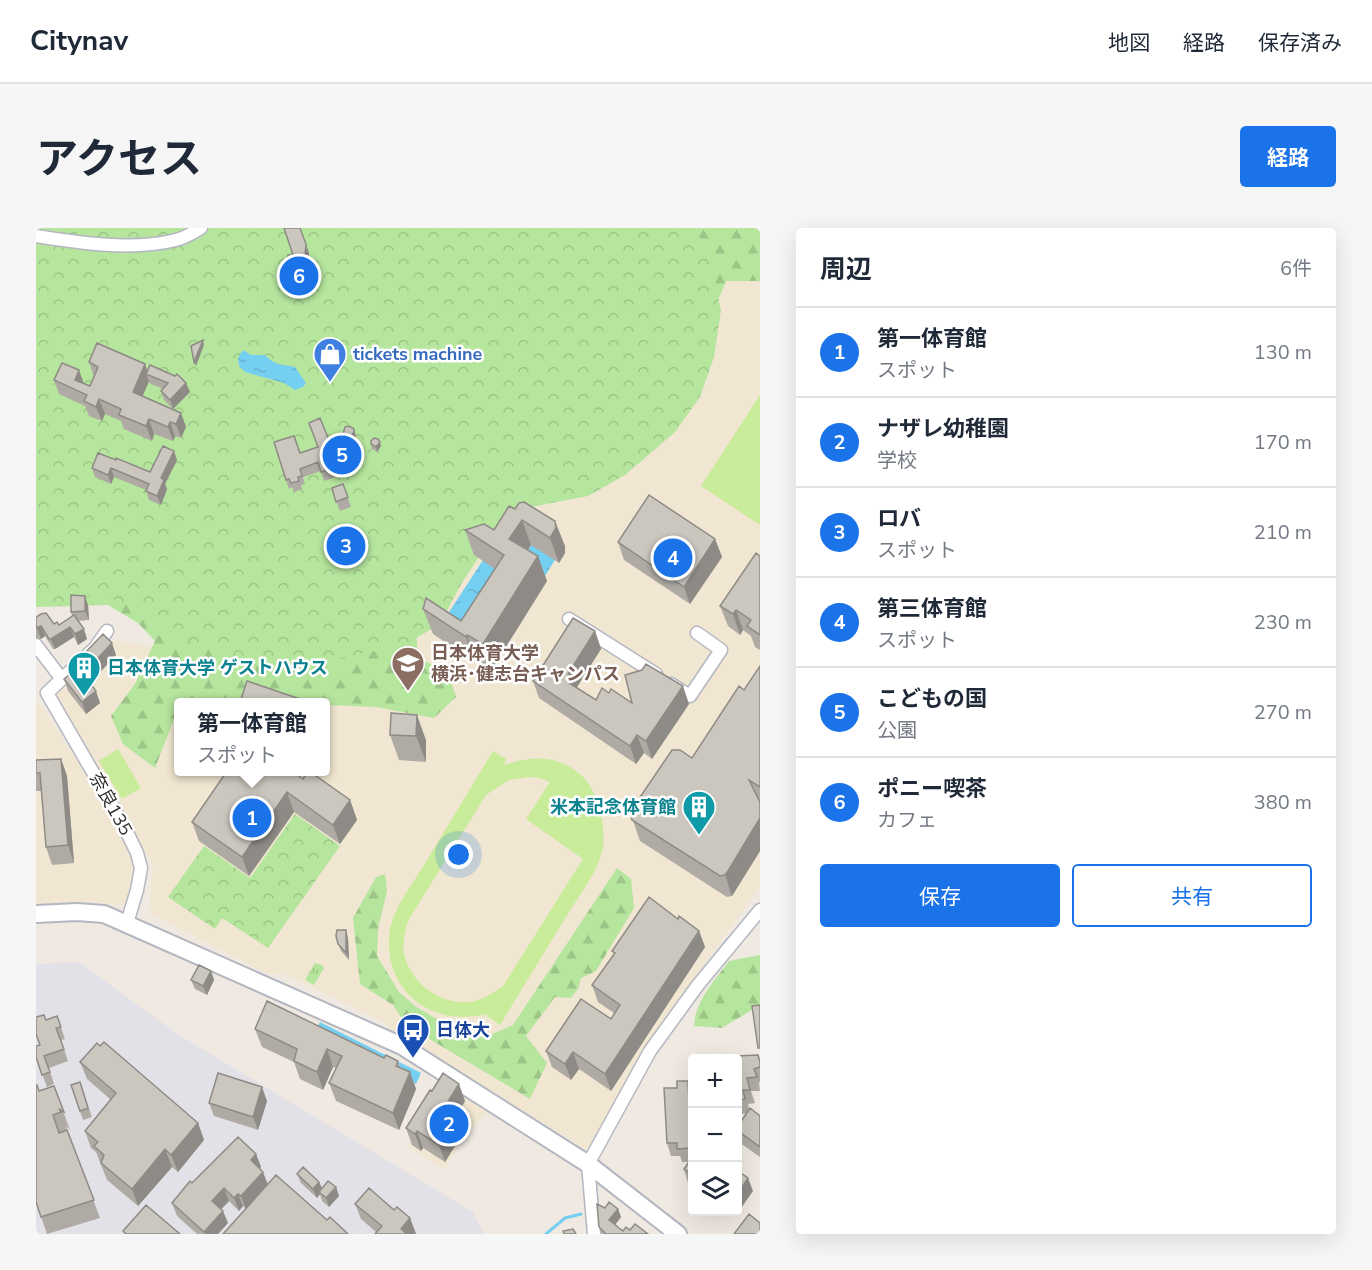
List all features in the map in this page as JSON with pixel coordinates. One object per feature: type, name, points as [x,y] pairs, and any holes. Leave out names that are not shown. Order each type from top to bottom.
[{"type":"street","points":[[36,236],[80,243],[149,245],[178,240],[201,228]]},
{"type":"street","points":[[569,619],[690,696],[721,650],[697,633]]},
{"type":"street","points":[[36,645],[61,678],[95,648],[107,631]]},
{"type":"street","name":"奈良135","points":[[61,678],[47,693],[124,826],[137,853],[141,868],[127,923]]},
{"type":"street","points":[[594,1234],[588,1164],[650,1051],[698,985],[760,910]]},
{"type":"street","points":[[36,914],[95,912],[104,914],[398,1044],[588,1164],[678,1234]]},
{"type":"shaded area","name":"日本体育大学 横浜･健志台キャンパス","points":[[695,228],[760,228],[760,887],[646,1045],[587,1150],[393,1031],[382,1021],[284,974],[267,974],[149,913],[153,866],[55,696],[56,688],[109,640],[231,658],[440,624],[460,586],[486,546],[531,507],[588,496],[625,475]]},
{"type":"shaded area","points":[[36,699],[121,827],[135,864],[126,905],[86,902],[36,906]]},
{"type":"shaded area","points":[[79,962],[179,1035],[473,1212],[484,1234],[36,1234],[36,964]]},
{"type":"shaded area","points":[[446,1085],[488,1111],[465,1136],[444,1169],[407,1146]]},
{"type":"green space","points":[[36,228],[695,228],[708,256],[721,310],[714,357],[700,397],[674,433],[625,475],[588,496],[531,507],[486,546],[460,586],[440,624],[406,644],[323,662],[268,669],[170,636],[138,606],[96,596],[36,606]]},
{"type":"green space","points":[[305,228],[760,228],[760,281],[726,281],[708,325],[529,500],[416,627],[418,658],[448,672],[456,697],[434,718],[376,707],[330,705],[330,698],[280,698],[261,695],[251,698],[174,698],[174,719],[155,768],[123,744],[111,716],[135,684],[155,641],[138,623],[108,605],[36,607],[36,512]]},
{"type":"green space","points":[[760,395],[760,525],[701,486]]},
{"type":"green space","points":[[118,749],[141,788],[122,799],[99,761]]},
{"type":"green space","points":[[493,751],[506,759],[504,765],[524,760],[553,760],[563,763],[581,775],[592,789],[600,808],[604,838],[601,856],[594,873],[500,1025],[487,1016],[488,1014],[457,1017],[438,1013],[419,1004],[405,990],[395,975],[389,949],[392,921],[399,905]],"holes":[[[540,778],[550,782],[526,819],[583,859],[503,986],[483,998],[470,1002],[448,1000],[438,996],[420,982],[407,964],[403,945],[408,921],[486,795],[509,780]]]},
{"type":"green space","points":[[295,814],[340,846],[268,948],[222,918],[215,929],[168,897],[204,846],[250,878]]},
{"type":"green space","points":[[617,868],[631,879],[634,908],[596,971],[581,978],[578,989],[571,998],[555,997],[526,1036],[547,1063],[530,1099],[406,1025],[393,1005],[360,984],[353,918],[376,877],[385,874],[387,891],[378,929],[377,956],[399,992],[415,1006],[448,1026],[476,1034],[492,1034],[513,1025]]},
{"type":"green space","points":[[760,955],[760,1005],[722,1028],[694,1026],[702,999],[729,961]]},
{"type":"green space","points":[[315,963],[324,968],[314,985],[305,980]]},
{"type":"water","points":[[243,350],[251,355],[265,355],[275,363],[295,367],[306,383],[295,390],[284,383],[245,372],[239,366],[238,358]]},
{"type":"water","points":[[536,538],[560,552],[543,579],[519,564]]},
{"type":"water","points":[[483,560],[513,580],[470,646],[440,626]]},
{"type":"water","points":[[320,1022],[421,1073],[416,1084],[315,1033]]},
{"type":"building","points":[[284,228],[300,228],[306,244],[303,280],[287,278],[288,255],[293,255]]},
{"type":"building","points":[[203,340],[194,362],[191,346]]},
{"type":"building","points":[[97,343],[145,364],[133,392],[181,413],[176,424],[170,422],[168,427],[149,419],[146,426],[119,415],[121,409],[99,399],[96,407],[84,401],[87,395],[54,380],[62,363],[79,370],[75,380],[90,386],[98,367],[89,362]]},
{"type":"building","points":[[150,365],[175,376],[177,374],[186,383],[170,400],[161,391],[168,383],[146,374]]},
{"type":"building","points":[[320,418],[333,450],[339,445],[345,455],[336,460],[339,467],[321,472],[318,462],[300,469],[302,476],[298,477],[299,481],[291,483],[289,479],[286,480],[274,442],[294,436],[300,453],[318,447],[309,423]]},
{"type":"building","points":[[349,426],[354,429],[354,432],[351,437],[346,437],[343,434],[345,427]]},
{"type":"building","points":[[374,438],[380,442],[376,447],[371,444]]},
{"type":"building","points":[[163,446],[174,451],[161,478],[164,480],[157,496],[146,491],[149,484],[111,468],[108,475],[92,468],[98,453],[150,472]]},
{"type":"building","points":[[343,484],[348,497],[336,502],[332,488]]},
{"type":"building","points":[[649,495],[715,539],[684,587],[618,542]]},
{"type":"building","points":[[524,502],[555,521],[556,528],[550,538],[522,520],[509,539],[538,556],[483,644],[467,635],[466,637],[423,609],[426,598],[461,621],[504,555],[465,530],[484,524],[494,530],[509,506],[515,509],[519,503]]},
{"type":"building","points":[[346,527],[348,540],[339,542],[337,529]]},
{"type":"building","points":[[756,553],[760,556],[760,635],[747,626],[751,620],[736,610],[733,614],[720,606]]},
{"type":"building","points":[[71,595],[85,596],[85,611],[71,612]]},
{"type":"building","points":[[46,613],[54,624],[57,622],[59,625],[74,615],[84,629],[75,634],[70,627],[49,639],[41,626],[36,628],[36,617]]},
{"type":"building","points":[[573,618],[595,631],[568,674],[573,677],[569,683],[596,700],[602,688],[609,693],[611,689],[632,703],[625,675],[642,670],[646,664],[683,686],[646,741],[637,735],[630,746],[533,681]]},
{"type":"building","points":[[103,634],[112,643],[83,674],[96,691],[82,702],[64,679],[87,660],[82,656]]},
{"type":"building","points":[[760,666],[760,787],[749,780],[760,802],[760,818],[728,871],[725,875],[720,876],[632,820],[630,812],[672,750],[680,750],[692,758],[739,686],[744,690]]},
{"type":"building","points":[[247,681],[297,698],[241,698]]},
{"type":"building","points":[[391,713],[417,715],[416,736],[390,735]]},
{"type":"building","points":[[61,759],[68,845],[46,847],[40,773],[36,773],[36,760]]},
{"type":"building","points":[[224,776],[299,776],[303,779],[305,776],[316,776],[350,800],[333,825],[287,792],[242,857],[192,822]]},
{"type":"building","points":[[649,897],[678,919],[679,916],[699,931],[605,1074],[573,1052],[565,1064],[546,1051],[581,999],[611,1019],[620,1005],[592,985],[615,953],[612,951]]},
{"type":"building","points":[[337,930],[346,930],[346,953],[338,944]]},
{"type":"building","points":[[199,965],[211,971],[203,986],[191,980]]},
{"type":"building","points":[[267,1001],[384,1058],[386,1055],[398,1061],[396,1066],[410,1072],[393,1113],[329,1083],[342,1056],[327,1049],[317,1072],[294,1061],[297,1049],[255,1029]]},
{"type":"building","points":[[760,1005],[760,1048],[758,1048],[752,1006]]},
{"type":"building","points":[[44,1015],[46,1020],[57,1016],[61,1027],[56,1028],[64,1049],[44,1056],[50,1072],[42,1075],[36,1057],[36,1046],[40,1045],[36,1034],[36,1017]]},
{"type":"building","points":[[104,1042],[198,1123],[171,1155],[165,1149],[132,1189],[101,1163],[104,1155],[94,1146],[98,1142],[85,1131],[116,1093],[80,1062],[97,1043],[100,1046]]},
{"type":"building","points":[[758,1055],[760,1067],[754,1069],[757,1077],[747,1078],[750,1090],[743,1090],[745,1099],[742,1099],[742,1056]]},
{"type":"building","points":[[218,1073],[262,1087],[253,1117],[209,1103]]},
{"type":"building","points":[[443,1073],[459,1084],[442,1111],[455,1119],[439,1145],[417,1131],[415,1134],[406,1128]]},
{"type":"building","points":[[677,1081],[688,1081],[688,1148],[677,1149],[677,1143],[667,1143],[664,1088],[677,1088]]},
{"type":"building","points":[[80,1082],[88,1108],[80,1111],[71,1085]]},
{"type":"building","points":[[36,1085],[39,1091],[54,1086],[64,1112],[59,1109],[61,1112],[53,1115],[59,1133],[67,1130],[94,1200],[41,1217],[36,1202]]},
{"type":"building","points":[[750,1108],[760,1116],[760,1147],[742,1134],[742,1120]]},
{"type":"building","points":[[238,1137],[256,1154],[251,1160],[263,1172],[241,1196],[238,1194],[234,1198],[224,1188],[212,1201],[223,1211],[204,1232],[172,1203],[190,1181],[192,1183]]},
{"type":"building","points":[[303,1167],[319,1182],[313,1189],[297,1174]]},
{"type":"building","points":[[742,1174],[748,1178],[742,1187]]},
{"type":"building","points":[[276,1175],[327,1220],[330,1217],[348,1234],[223,1234]]},
{"type":"building","points":[[328,1181],[336,1187],[326,1198],[319,1192]]},
{"type":"building","points":[[369,1188],[394,1210],[397,1207],[410,1218],[401,1229],[407,1234],[375,1234],[382,1226],[355,1204]]},
{"type":"building","points":[[609,1202],[618,1209],[609,1220],[623,1231],[626,1227],[630,1230],[635,1224],[648,1234],[606,1234],[599,1227],[597,1204],[605,1208]]},
{"type":"building","points":[[146,1205],[180,1234],[126,1234],[123,1231]]},
{"type":"building","points":[[749,1214],[760,1223],[760,1234],[734,1234]]},
{"type":"building","points":[[573,1229],[576,1234],[564,1234],[563,1231]]},
{"type":"waterway","points":[[706,967],[728,939]]},
{"type":"waterway","points":[[546,1234],[565,1218],[581,1214]]},
{"type":"place","name":"ポニー喫茶","points":[[299,276]]},
{"type":"place","name":"tickets machine","points":[[330,383]]},
{"type":"place","name":"こどもの国","points":[[342,455]]},
{"type":"place","name":"ロバ","points":[[346,546]]},
{"type":"place","name":"第三体育館","points":[[673,558]]},
{"type":"place","name":"日本体育大学 横浜･健志台キャンパス","points":[[408,692]]},
{"type":"place","name":"日本体育大学 ゲストハウス","points":[[84,697]]},
{"type":"place","name":"第一体育館","points":[[252,818]]},
{"type":"place","name":"米本記念体育館","points":[[699,836]]},
{"type":"place","name":"日体大","points":[[413,1059]]},
{"type":"place","name":"ナザレ幼稚園","points":[[449,1124]]}]
